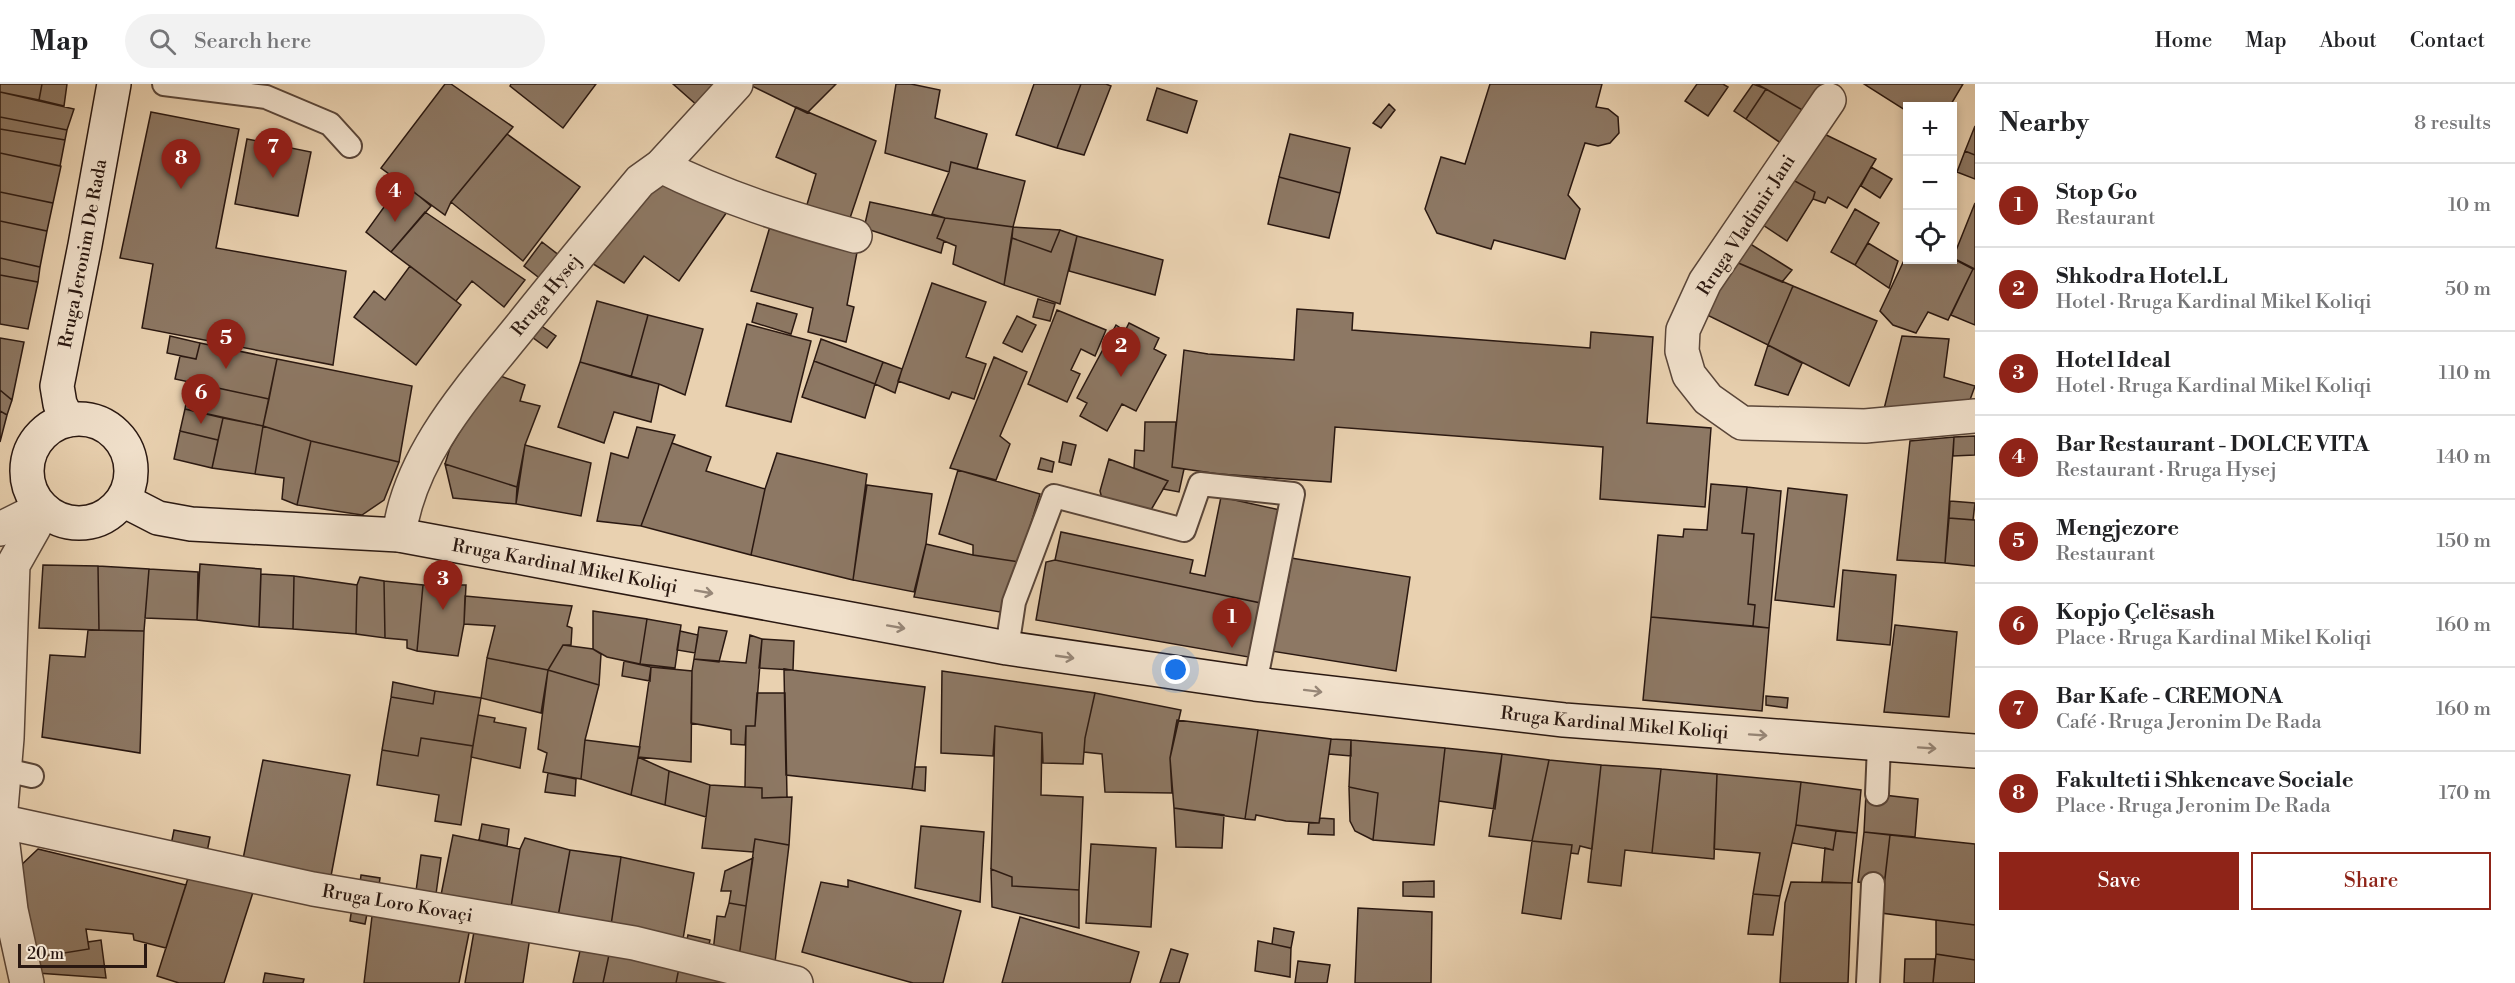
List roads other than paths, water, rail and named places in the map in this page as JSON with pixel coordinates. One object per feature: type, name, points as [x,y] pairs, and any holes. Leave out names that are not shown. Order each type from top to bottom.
[{"type":"street","name":"Rruga Jeronim De Rada","points":[[68,420],[60,404],[57,386],[114,84]]},
{"type":"street","name":"Rruga Hysej","points":[[399,535],[402,508],[410,488],[422,462],[458,404],[640,181],[661,166],[735,84]]},
{"type":"street","name":"Rruga Vladimir Jani","points":[[1829,100],[1705,282],[1683,330],[1682,351],[1689,375],[1708,399],[1742,423],[1865,426],[1975,416]]},
{"type":"street","points":[[661,166],[690,181],[855,236]]},
{"type":"street","points":[[68,420],[88,420],[107,428],[122,442],[130,461],[130,482],[123,500],[110,514],[93,522],[75,524],[57,519],[43,509],[30,489],[27,466],[34,445],[46,430],[68,420]]},
{"type":"street","name":"Rruga Kardinal Mikel Koliqi","points":[[123,500],[158,518],[191,524],[399,535],[1008,648],[1255,684],[1564,720],[1975,751]]},
{"type":"street","points":[[0,530],[43,509]]},
{"type":"street","points":[[27,983],[11,910],[0,821],[19,773],[13,566],[43,509]]},
{"type":"street","name":"Rruga Loro Kovaçi","points":[[0,821],[313,889],[634,943],[796,983]]},
{"type":"lane","points":[[164,84],[266,97],[330,123],[350,146]]},
{"type":"lane","points":[[1008,648],[1014,602],[1054,495],[1184,530],[1200,484],[1293,494],[1255,684]]},
{"type":"lane","points":[[1877,794],[1879,745]]},
{"type":"lane","points":[[1868,983],[1873,884]]},
{"type":"place","name":"Bar Kafe - CREMONA","points":[[273,178]]},
{"type":"place","name":"Fakulteti i Shkencave Sociale","points":[[181,189]]},
{"type":"place","name":"Bar Restaurant - DOLCE VITA","points":[[395,222]]},
{"type":"place","name":"Mengjezore","points":[[226,369]]},
{"type":"place","name":"Shkodra Hotel.L","points":[[1121,377]]},
{"type":"place","name":"Kopjo Çelësash","points":[[201,424]]},
{"type":"place","name":"Hotel Ideal","points":[[443,610]]},
{"type":"place","name":"Stop Go","points":[[1232,648]]}]
